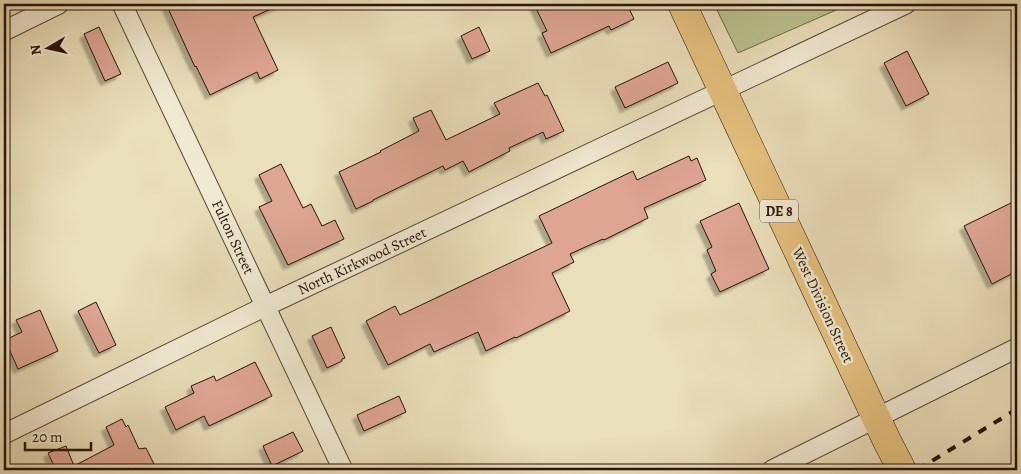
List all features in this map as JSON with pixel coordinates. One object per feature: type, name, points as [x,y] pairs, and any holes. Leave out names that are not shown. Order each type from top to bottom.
[{"type":"highway","name":"West Division Street","points":[[682,4],[902,470]]},
{"type":"street","points":[[4,30],[59,4]]},
{"type":"street","name":"Fulton Street","points":[[122,4],[343,470]]},
{"type":"street","name":"North Kirkwood Street","points":[[4,434],[266,306],[906,4]]},
{"type":"street","points":[[772,470],[1017,348]]},
{"type":"green space","points":[[714,4],[850,4],[738,53]]},
{"type":"building","points":[[166,4],[282,4],[253,17],[278,70],[260,79],[257,72],[210,95]]},
{"type":"building","points":[[534,4],[627,4],[634,19],[611,30],[609,26],[551,53],[542,33],[547,31]]},
{"type":"building","points":[[99,27],[121,74],[105,81],[84,34]]},
{"type":"building","points":[[479,27],[490,51],[472,59],[461,36]]},
{"type":"building","points":[[907,51],[929,94],[906,106],[884,63]]},
{"type":"building","points":[[668,62],[678,83],[625,108],[615,87]]},
{"type":"building","points":[[538,83],[545,96],[547,95],[564,131],[546,139],[543,132],[509,148],[510,151],[469,172],[463,161],[445,170],[443,166],[356,209],[339,172],[419,131],[413,118],[431,110],[446,140],[500,114],[494,103]]},
{"type":"building","points":[[689,156],[691,161],[697,158],[706,180],[644,208],[648,218],[604,240],[570,254],[574,262],[552,273],[570,311],[486,351],[478,332],[434,352],[430,344],[388,365],[366,321],[395,306],[400,315],[552,243],[539,216],[633,171],[637,180]]},
{"type":"building","points":[[281,164],[303,208],[311,204],[322,226],[335,220],[344,239],[288,265],[259,207],[272,201],[259,175]]},
{"type":"building","points":[[1017,200],[1017,271],[992,284],[964,226]]},
{"type":"building","points":[[739,203],[769,269],[720,292],[711,274],[716,271],[707,250],[712,247],[700,221]]},
{"type":"building","points":[[96,302],[116,345],[99,353],[78,311]]},
{"type":"building","points":[[40,310],[58,351],[18,369],[5,340],[22,332],[16,320]]},
{"type":"building","points":[[331,327],[345,358],[327,368],[312,336]]},
{"type":"building","points":[[255,362],[272,396],[209,426],[204,416],[176,430],[165,407],[194,393],[191,386],[214,376],[216,381]]},
{"type":"building","points":[[399,396],[406,412],[364,431],[357,415]]},
{"type":"building","points":[[122,419],[126,427],[128,425],[139,449],[146,448],[157,470],[56,470],[48,453],[66,446],[74,466],[114,445],[106,427]]},
{"type":"building","points":[[293,432],[303,451],[272,466],[263,446]]},
{"type":"railway","points":[[917,470],[1017,409]]}]
